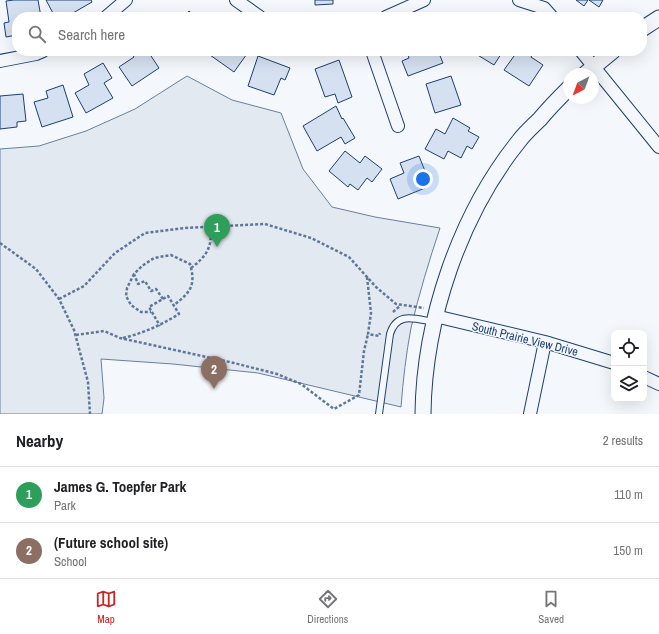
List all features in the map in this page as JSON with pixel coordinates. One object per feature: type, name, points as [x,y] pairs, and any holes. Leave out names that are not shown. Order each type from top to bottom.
[{"type":"street","points":[[112,12],[126,0]]},
{"type":"street","points":[[397,12],[424,0]]},
{"type":"street","points":[[519,0],[544,8],[548,12]]},
{"type":"street","points":[[241,1],[254,12]]},
{"type":"street","points":[[647,26],[659,18]]},
{"type":"street","points":[[0,61],[26,56]]},
{"type":"street","points":[[374,56],[398,126]]},
{"type":"street","points":[[583,56],[588,68]]},
{"type":"street","points":[[592,68],[607,56]]},
{"type":"street","points":[[599,81],[659,147]]},
{"type":"street","points":[[423,414],[423,390],[436,316],[458,246],[476,206],[519,140],[563,94]]},
{"type":"street","name":"South Prairie View Drive","points":[[436,316],[544,342],[611,362]]},
{"type":"street","points":[[530,414],[544,342]]},
{"type":"street","points":[[647,378],[659,384]]},
{"type":"lane","points":[[379,414],[392,327],[404,319],[436,316]]},
{"type":"path","points":[[59,299],[84,286],[115,252],[145,233],[210,226],[265,224],[311,238],[348,257],[396,304],[436,316]]},
{"type":"path","points":[[191,268],[200,261],[208,251],[211,237],[210,226]]},
{"type":"path","points":[[0,243],[36,269],[59,299],[76,335],[88,382],[90,414]]},
{"type":"path","points":[[152,312],[141,312],[131,306],[126,296],[127,288],[134,274],[142,266],[154,258],[171,255],[190,264],[193,276],[189,292],[174,305]]},
{"type":"path","points":[[134,274],[138,284],[145,281],[151,291],[156,289],[163,299]]},
{"type":"path","points":[[76,335],[104,331],[120,338],[278,374],[301,384],[334,409],[359,395],[364,351],[371,313],[367,277]]},
{"type":"path","points":[[120,338],[137,335],[160,326],[179,314],[168,296],[149,307],[160,326]]},
{"type":"path","points":[[388,316],[401,305]]},
{"type":"path","points":[[368,334],[379,336],[382,329]]},
{"type":"shaded area","points":[[187,76],[232,100],[281,113],[303,169],[332,207],[375,217],[440,228],[424,278],[411,328],[401,407],[258,373],[173,364],[101,359],[104,398],[102,414],[0,414],[0,149],[39,146],[86,131],[135,109]]},
{"type":"building","points":[[38,0],[40,12],[12,12],[12,36],[6,37],[4,23],[9,22],[6,1]]},
{"type":"building","points":[[46,0],[91,0],[92,2],[75,12],[52,12]]},
{"type":"building","points":[[315,0],[333,0],[333,4],[315,5]]},
{"type":"building","points":[[576,0],[588,0],[584,6]]},
{"type":"building","points":[[589,0],[603,0],[599,7]]},
{"type":"building","points":[[133,56],[151,56],[159,68],[132,86],[119,67]]},
{"type":"building","points":[[211,56],[245,56],[234,72]]},
{"type":"building","points":[[258,56],[290,68],[285,80],[281,78],[274,95],[248,86]]},
{"type":"building","points":[[408,56],[440,56],[443,63],[408,76],[402,61],[409,58]]},
{"type":"building","points":[[479,56],[500,56],[494,65]]},
{"type":"building","points":[[514,56],[532,56],[543,65],[529,86],[504,70]]},
{"type":"building","points":[[339,60],[352,97],[338,103],[335,94],[325,97],[315,69]]},
{"type":"building","points":[[103,63],[112,78],[104,83],[113,98],[86,113],[75,93],[89,85],[84,74]]},
{"type":"building","points":[[451,76],[461,105],[435,113],[426,84]]},
{"type":"building","points":[[63,85],[73,117],[42,127],[34,102],[48,98],[46,91]]},
{"type":"building","points":[[23,94],[26,121],[17,122],[17,127],[0,129],[0,96]]},
{"type":"building","points":[[336,106],[342,119],[343,118],[355,138],[345,144],[341,137],[317,151],[303,126]]},
{"type":"building","points":[[453,118],[470,128],[468,131],[479,137],[472,149],[467,146],[461,158],[448,151],[444,159],[425,149],[436,129],[445,134]]},
{"type":"building","points":[[345,151],[360,163],[365,156],[382,169],[372,182],[367,178],[358,190],[350,184],[348,187],[329,171]]},
{"type":"building","points":[[419,156],[425,171],[418,173],[425,188],[398,199],[390,179],[404,173],[400,163]]},
{"type":"place","name":"James G. Toepfer Park","points":[[217,247]]},
{"type":"place","name":"(Future school site)","points":[[214,389]]}]
